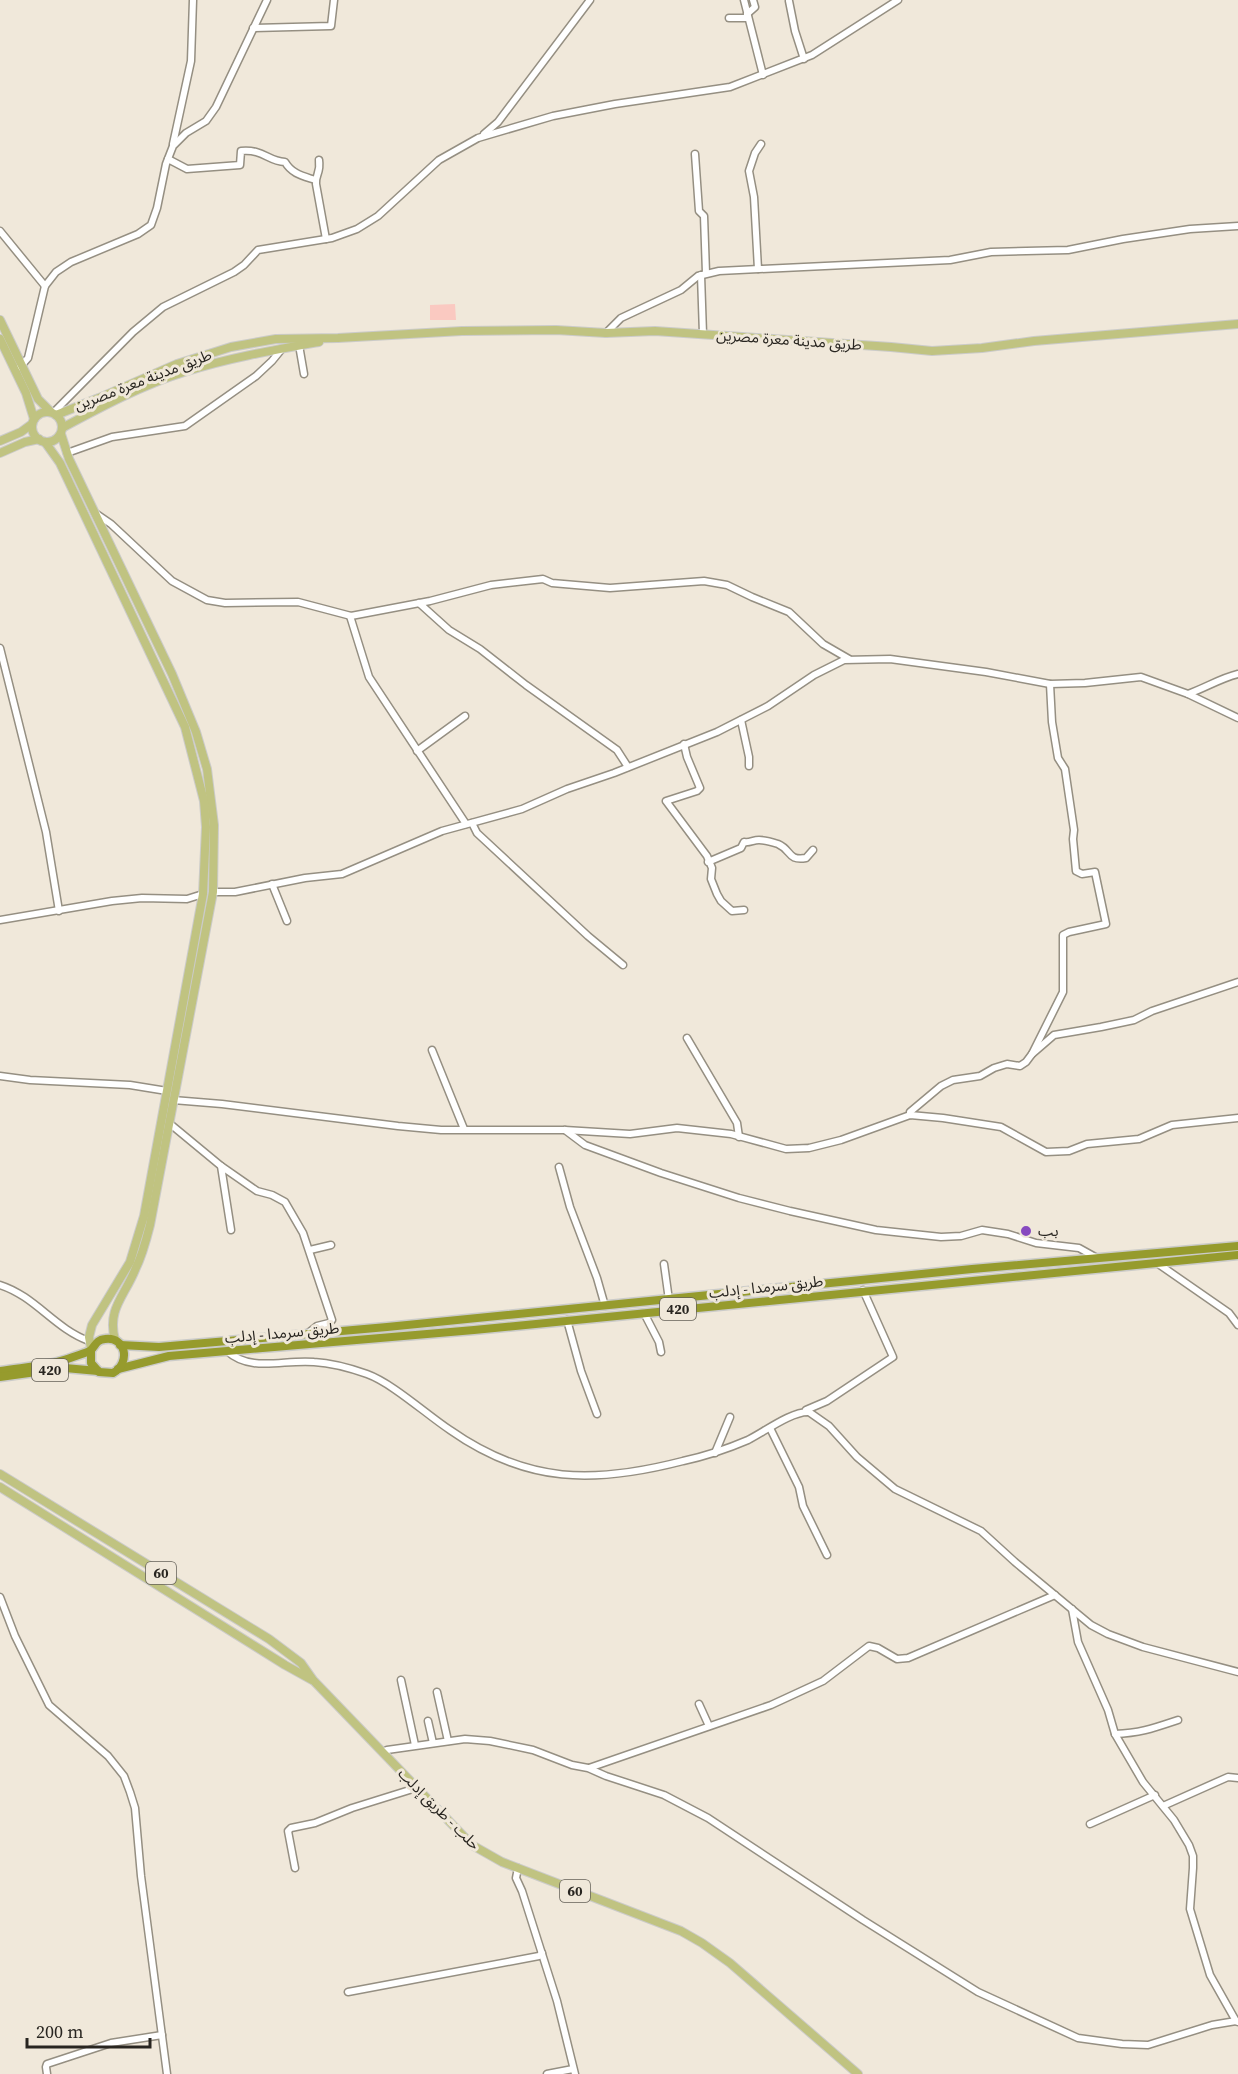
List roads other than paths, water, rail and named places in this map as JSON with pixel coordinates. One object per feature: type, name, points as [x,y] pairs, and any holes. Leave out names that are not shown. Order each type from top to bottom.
[{"type":"highway","name":"طريق سرمدا - إدلب","points":[[118,1369],[156,1358],[1156,1263],[1238,1246]]},
{"type":"highway","name":"طريق سرمدا - إدلب","points":[[117,1342],[159,1347],[1097,1258],[1217,1252],[1238,1255]]},
{"type":"highway","points":[[972,1269],[974,1280]]},
{"type":"highway","points":[[101,1340],[117,1342],[124,1357],[118,1369],[109,1373],[99,1372],[91,1363],[90,1346],[101,1340]]},
{"type":"highway","name":"420","points":[[0,1371],[60,1361],[90,1346]]},
{"type":"highway","name":"420","points":[[0,1377],[65,1368],[99,1372]]},
{"type":"main road","points":[[0,320],[19,368],[33,422],[33,433],[42,440],[60,463],[184,727],[204,801],[206,827],[203,894],[167,1090],[145,1244],[134,1273],[114,1310],[112,1325],[117,1342]]},
{"type":"main road","name":"طريق مدينة معرة مصرين","points":[[54,413],[99,398],[177,364],[231,347],[276,339],[462,331],[556,330],[606,333],[654,331],[932,351],[1238,324]]},
{"type":"main road","name":"طريق مدينة معرة مصرين","points":[[62,431],[82,416],[182,372],[236,358],[338,338]]},
{"type":"main road","points":[[0,342],[38,399],[61,420],[67,453],[172,675],[196,732],[207,769],[214,825],[213,892],[169,1123],[132,1255],[119,1282],[92,1325],[90,1346]]},
{"type":"main road","points":[[0,441],[21,432],[42,412],[54,413]]},
{"type":"main road","points":[[0,453],[26,442],[54,440],[62,431]]},
{"type":"main road","name":"حلب - طريق إدلب","points":[[0,1474],[269,1639],[301,1662],[313,1680],[472,1845],[518,1868],[681,1931],[702,1943],[730,1963],[858,2074]]},
{"type":"main road","name":"حلب - طريق إدلب","points":[[0,1487],[313,1680]]},
{"type":"street","points":[[19,368],[28,358],[45,286],[56,272],[71,262],[138,234],[151,225],[173,146],[191,61],[193,0]]},
{"type":"street","points":[[173,146],[186,133],[206,121],[211,114],[267,0]]},
{"type":"street","points":[[253,28],[330,26],[334,0]]},
{"type":"street","points":[[54,413],[125,340],[163,307],[234,272],[258,250],[326,239],[357,229],[378,216],[439,160],[478,138],[498,122],[590,0]]},
{"type":"street","points":[[744,0],[763,75]]},
{"type":"street","points":[[729,18],[747,16],[755,7],[753,0]]},
{"type":"street","points":[[478,138],[509,127],[553,116],[730,87],[804,59],[898,0]]},
{"type":"street","points":[[789,1],[804,59]]},
{"type":"street","points":[[758,269],[754,197],[749,171],[755,153],[761,144]]},
{"type":"street","points":[[168,159],[188,169],[240,165],[241,152],[254,150],[277,162],[285,162],[288,168],[297,174],[315,180]]},
{"type":"street","points":[[694,154],[699,211],[704,216],[703,334]]},
{"type":"street","points":[[319,160],[320,171],[315,180],[326,239]]},
{"type":"street","points":[[606,333],[621,318],[681,290],[703,274],[719,271],[950,260],[991,252],[1068,250],[1123,239],[1238,226]]},
{"type":"street","points":[[0,231],[45,286]]},
{"type":"street","points":[[299,345],[304,374]]},
{"type":"street","points":[[67,453],[112,437],[185,426],[256,376],[280,350]]},
{"type":"street","points":[[94,512],[111,524],[172,581],[207,600],[225,603],[298,602],[350,616],[454,596],[491,585],[543,579],[552,583],[610,588],[704,581],[727,585],[789,612],[823,644],[849,659]]},
{"type":"street","points":[[419,603],[449,630],[480,649],[616,750],[627,767]]},
{"type":"street","points":[[350,616],[369,677],[417,751],[469,823],[588,936],[623,965]]},
{"type":"street","points":[[0,648],[46,832],[59,911]]},
{"type":"street","points":[[213,892],[236,892],[272,884],[342,874],[442,831],[522,809],[567,789],[717,732],[768,706],[814,675],[849,659],[900,660],[1050,684],[1086,683],[1141,676],[1188,694],[1238,718]]},
{"type":"street","points":[[1188,694],[1238,674]]},
{"type":"street","points":[[909,1115],[942,1086],[953,1080],[980,1076],[1007,1064],[1020,1066],[1026,1062],[1063,992],[1063,935],[1106,924],[1095,872],[1082,874],[1076,871],[1074,830],[1065,769],[1058,758],[1052,722],[1050,684]]},
{"type":"street","points":[[417,751],[465,716]]},
{"type":"street","points":[[741,720],[749,766]]},
{"type":"street","points":[[684,744],[700,788],[666,801],[707,856],[712,868],[711,879],[720,901],[732,911],[744,910]]},
{"type":"street","points":[[708,862],[741,848],[744,842],[758,840],[781,846],[792,858],[798,860],[806,858],[813,850]]},
{"type":"street","points":[[272,884],[287,921]]},
{"type":"street","points":[[0,920],[142,898],[187,899],[203,894]]},
{"type":"street","points":[[1032,1054],[1054,1035],[1140,1018],[1152,1011],[1238,982]]},
{"type":"street","points":[[687,1038],[737,1122],[740,1137]]},
{"type":"street","points":[[432,1050],[464,1129]]},
{"type":"street","points":[[0,1076],[30,1080],[130,1085],[167,1090]]},
{"type":"street","points":[[173,1100],[441,1130],[565,1130],[630,1134],[677,1128],[740,1137],[786,1149],[809,1148],[841,1140],[909,1115],[1001,1128],[1047,1152],[1068,1151],[1087,1144],[1139,1139],[1172,1125],[1238,1118]]},
{"type":"street","points":[[169,1123],[221,1166],[257,1191],[285,1202],[310,1250],[333,1320],[315,1326],[307,1334]]},
{"type":"street","points":[[565,1130],[585,1145],[662,1173],[739,1198],[790,1211],[876,1230],[941,1237],[961,1236],[981,1230],[1008,1234],[1036,1244],[1079,1248],[1097,1258]]},
{"type":"street","points":[[221,1166],[231,1230]]},
{"type":"street","points":[[559,1167],[567,1198],[605,1306]]},
{"type":"street","points":[[310,1250],[331,1245]]},
{"type":"street","points":[[1156,1263],[1229,1313],[1238,1324]]},
{"type":"street","points":[[664,1264],[669,1300]]},
{"type":"street","points":[[0,1285],[26,1296],[90,1346]]},
{"type":"street","points":[[227,1352],[238,1360],[258,1365],[313,1362],[338,1365],[369,1375],[390,1387],[456,1434],[495,1457],[538,1471],[575,1477],[612,1474],[663,1467],[715,1454],[827,1401],[893,1357],[863,1290]]},
{"type":"street","points":[[644,1313],[655,1331],[661,1352]]},
{"type":"street","points":[[567,1320],[581,1371],[597,1414]]},
{"type":"street","points":[[803,1412],[811,1412],[822,1420],[857,1456],[895,1489],[981,1531],[1091,1625],[1143,1647],[1238,1672]]},
{"type":"street","points":[[715,1454],[730,1417]]},
{"type":"street","points":[[771,1428],[799,1487],[803,1506],[827,1555]]},
{"type":"street","points":[[588,1768],[771,1705],[823,1681],[869,1646],[879,1648],[897,1659],[908,1658],[1055,1595]]},
{"type":"street","points":[[0,1597],[15,1636],[49,1705],[108,1756],[124,1776],[130,1792],[135,1808],[141,1876],[167,2074]]},
{"type":"street","points":[[383,1752],[465,1739],[490,1741],[524,1748],[664,1795],[708,1818],[978,1992],[1077,2038],[1148,2045],[1212,2025],[1237,2022],[1210,1975],[1190,1909],[1193,1856],[1189,1845],[1155,1795],[1143,1782],[1115,1734],[1108,1710],[1078,1642],[1072,1609]]},
{"type":"street","points":[[401,1680],[416,1746]]},
{"type":"street","points":[[437,1692],[448,1741]]},
{"type":"street","points":[[699,1704],[709,1726]]},
{"type":"street","points":[[1115,1734],[1150,1731],[1178,1720]]},
{"type":"street","points":[[428,1721],[433,1743]]},
{"type":"street","points":[[1163,1806],[1228,1777],[1238,1778]]},
{"type":"street","points":[[295,1868],[288,1831],[291,1828],[315,1823],[352,1808],[416,1788]]},
{"type":"street","points":[[1090,1824],[1155,1795]]},
{"type":"street","points":[[518,1868],[516,1878],[542,1953],[567,2037],[574,2071],[547,2074]]},
{"type":"street","points":[[348,1992],[539,1956],[542,1953]]},
{"type":"street","points":[[47,2074],[47,2064],[111,2043],[162,2035]]},
{"type":"place","name":"بب","points":[[1026,1231]]}]
